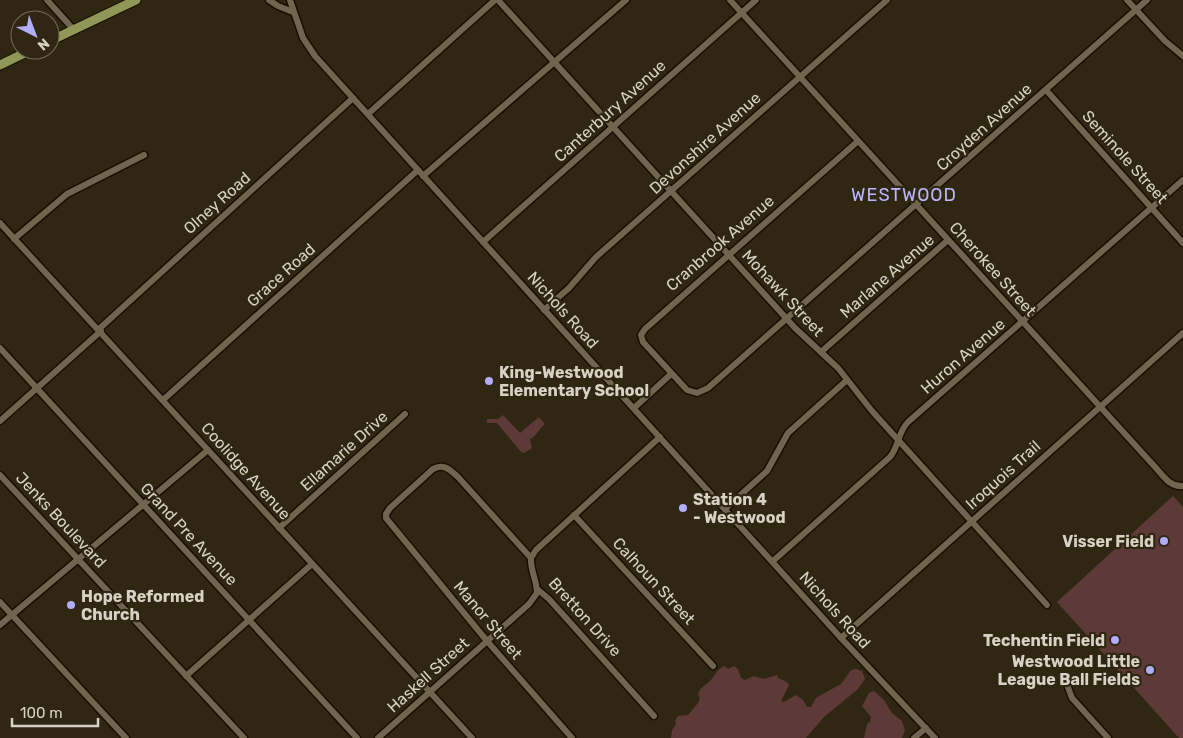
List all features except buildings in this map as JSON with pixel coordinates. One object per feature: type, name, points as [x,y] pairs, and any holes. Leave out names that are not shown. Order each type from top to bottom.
[{"type":"main road","points":[[60,36],[136,0]]},
{"type":"street","points":[[47,0],[74,30]]},
{"type":"street","points":[[269,0],[293,12]]},
{"type":"street","name":"Nichols Road","points":[[290,0],[303,38],[310,49],[841,638],[935,738]]},
{"type":"street","points":[[368,114],[497,0]]},
{"type":"street","name":"Mohawk Street","points":[[497,0],[614,126],[671,192],[786,318],[838,368],[872,411],[1047,605]]},
{"type":"street","points":[[423,176],[626,0]]},
{"type":"street","name":"Cherokee Street","points":[[730,0],[857,142],[1165,478],[1173,485],[1180,487]]},
{"type":"street","name":"Canterbury Avenue","points":[[483,242],[756,0]]},
{"type":"street","name":"Devonshire Avenue","points":[[544,310],[570,288],[596,257],[887,0]]},
{"type":"street","points":[[1128,0],[1166,41],[1183,56]]},
{"type":"street","name":"Croyden Avenue","points":[[671,374],[691,392],[704,391],[1146,0]]},
{"type":"street","name":"Seminole Street","points":[[1046,90],[1183,243]]},
{"type":"street","name":"Olney Road","points":[[0,421],[353,98]]},
{"type":"street","name":"Cranbrook Avenue","points":[[671,374],[643,342],[642,332],[857,142]]},
{"type":"street","points":[[14,239],[77,187],[144,155]]},
{"type":"street","name":"Grace Road","points":[[163,400],[418,170]]},
{"type":"street","name":"Huron Avenue","points":[[773,561],[886,461],[896,449],[901,430],[908,422],[1023,323],[1183,180]]},
{"type":"street","name":"Coolidge Avenue","points":[[0,222],[472,738]]},
{"type":"street","name":"Marlane Avenue","points":[[821,352],[948,240]]},
{"type":"street","name":"Iroquois Trail","points":[[841,638],[1183,333]]},
{"type":"street","name":"Grand Pre Avenue","points":[[0,348],[357,738]]},
{"type":"street","points":[[634,408],[671,374]]},
{"type":"street","points":[[725,509],[767,471],[788,433],[847,380]]},
{"type":"street","name":"Ellamarie Drive","points":[[279,528],[405,414]]},
{"type":"street","points":[[531,558],[536,550],[660,437]]},
{"type":"street","points":[[0,625],[208,450]]},
{"type":"street","name":"Manor Street","points":[[531,558],[458,477],[445,467],[433,469],[388,511],[386,518],[487,641],[572,738]]},
{"type":"street","name":"Jenks Boulevard","points":[[0,475],[244,738]]},
{"type":"street","name":"Calhoun Street","points":[[574,515],[713,666]]},
{"type":"street","name":"Bretton Drive","points":[[531,558],[530,564],[537,589],[549,599],[654,716]]},
{"type":"street","points":[[186,676],[312,564]]},
{"type":"street","name":"Haskell Street","points":[[378,738],[529,604],[535,597],[537,589]]},
{"type":"street","points":[[0,602],[126,738]]},
{"type":"street","points":[[1066,682],[1072,698],[1108,738]]},
{"type":"street","points":[[914,738],[926,728]]},
{"type":"shaded area","points":[[503,415],[520,433],[539,417],[545,424],[530,439],[532,448],[524,453],[521,452],[497,423],[487,423],[487,419],[498,419]]},
{"type":"shaded area","name":"Westwood Little League Ball Fields","points":[[1173,496],[1183,507],[1183,738],[1179,738],[1057,602]]},
{"type":"shaded area","points":[[724,666],[728,669],[734,666],[738,669],[741,678],[745,680],[754,676],[764,679],[777,675],[778,678],[789,685],[781,701],[784,702],[796,695],[803,700],[807,707],[811,707],[816,698],[841,684],[851,670],[862,671],[865,679],[858,689],[824,717],[806,738],[671,738],[678,716],[688,715],[698,703],[700,690]]},
{"type":"shaded area","points":[[874,691],[884,700],[892,713],[902,721],[905,730],[902,738],[864,738],[867,724],[870,722],[871,717],[862,706],[869,693]]},
{"type":"place","name":"King-Westwood Elementary School","points":[[489,381]]},
{"type":"place","name":"Station 4 - Westwood","points":[[683,508]]},
{"type":"place","name":"Visser Field","points":[[1164,541]]},
{"type":"place","name":"Hope Reformed Church","points":[[71,605]]},
{"type":"place","name":"Techentin Field","points":[[1115,640]]},
{"type":"place","name":"Westwood Little League Ball Fields","points":[[1150,670]]},
{"type":"district","name":"WESTWOOD","points":[[904,195]]}]
